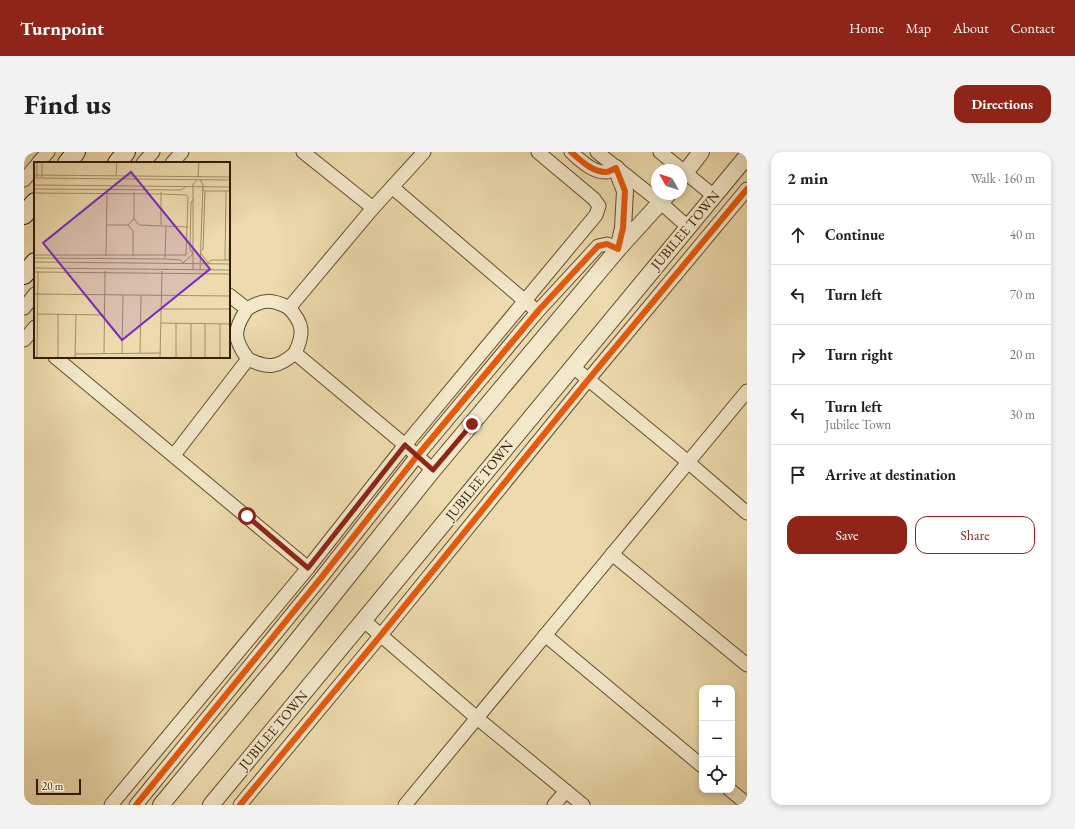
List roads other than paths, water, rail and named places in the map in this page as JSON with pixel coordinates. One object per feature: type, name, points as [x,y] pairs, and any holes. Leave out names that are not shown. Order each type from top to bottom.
[{"type":"main road","points":[[68,162],[76,152]]},
{"type":"main road","points":[[118,162],[126,152]]},
{"type":"main road","points":[[24,215],[34,203]]},
{"type":"main road","points":[[24,276],[34,263]]},
{"type":"street","points":[[39,162],[48,152]]},
{"type":"street","points":[[144,162],[153,152]]},
{"type":"street","points":[[173,162],[182,152]]},
{"type":"street","points":[[303,152],[373,208]]},
{"type":"street","points":[[289,308],[373,208],[424,152]]},
{"type":"street","points":[[111,805],[308,568],[405,445],[596,215],[599,206],[594,199],[538,152]]},
{"type":"street","points":[[571,152],[586,165],[596,170],[607,172],[616,168]]},
{"type":"street","points":[[597,152],[616,168],[651,189]]},
{"type":"street","points":[[660,152],[672,164]]},
{"type":"street","points":[[687,170],[701,152]]},
{"type":"street","name":"JUBILEE TOWN","points":[[211,805],[572,366],[747,156]]},
{"type":"street","points":[[24,180],[34,168]]},
{"type":"street","points":[[616,168],[625,191],[623,228],[618,248]]},
{"type":"street","points":[[687,178],[714,196]]},
{"type":"street","points":[[392,187],[524,301],[538,311]]},
{"type":"street","points":[[240,805],[747,188]]},
{"type":"street","points":[[161,805],[279,663],[433,470],[618,248],[663,200]]},
{"type":"street","points":[[667,200],[688,227]]},
{"type":"street","points":[[136,805],[262,651],[417,456],[538,311],[598,246],[607,244],[618,248]]},
{"type":"street","points":[[24,308],[34,295]]},
{"type":"street","points":[[230,296],[247,309]]},
{"type":"street","points":[[267,301],[278,302],[289,308],[297,317],[301,331],[301,341],[295,353],[285,362],[272,366],[259,365],[248,359],[239,347],[236,334],[238,322],[247,309],[256,303],[267,301]]},
{"type":"street","points":[[295,353],[433,470]]},
{"type":"street","points":[[56,358],[308,568]]},
{"type":"street","points":[[174,455],[248,359]]},
{"type":"street","points":[[572,366],[747,513]]},
{"type":"street","points":[[405,805],[747,391]]},
{"type":"street","points":[[612,554],[747,665]]},
{"type":"street","points":[[363,620],[477,718],[583,805]]},
{"type":"street","points":[[545,635],[699,763]]},
{"type":"street","points":[[247,640],[279,663]]},
{"type":"street","points":[[554,805],[566,791]]},
{"type":"street","points":[[734,793],[747,804]]}]
